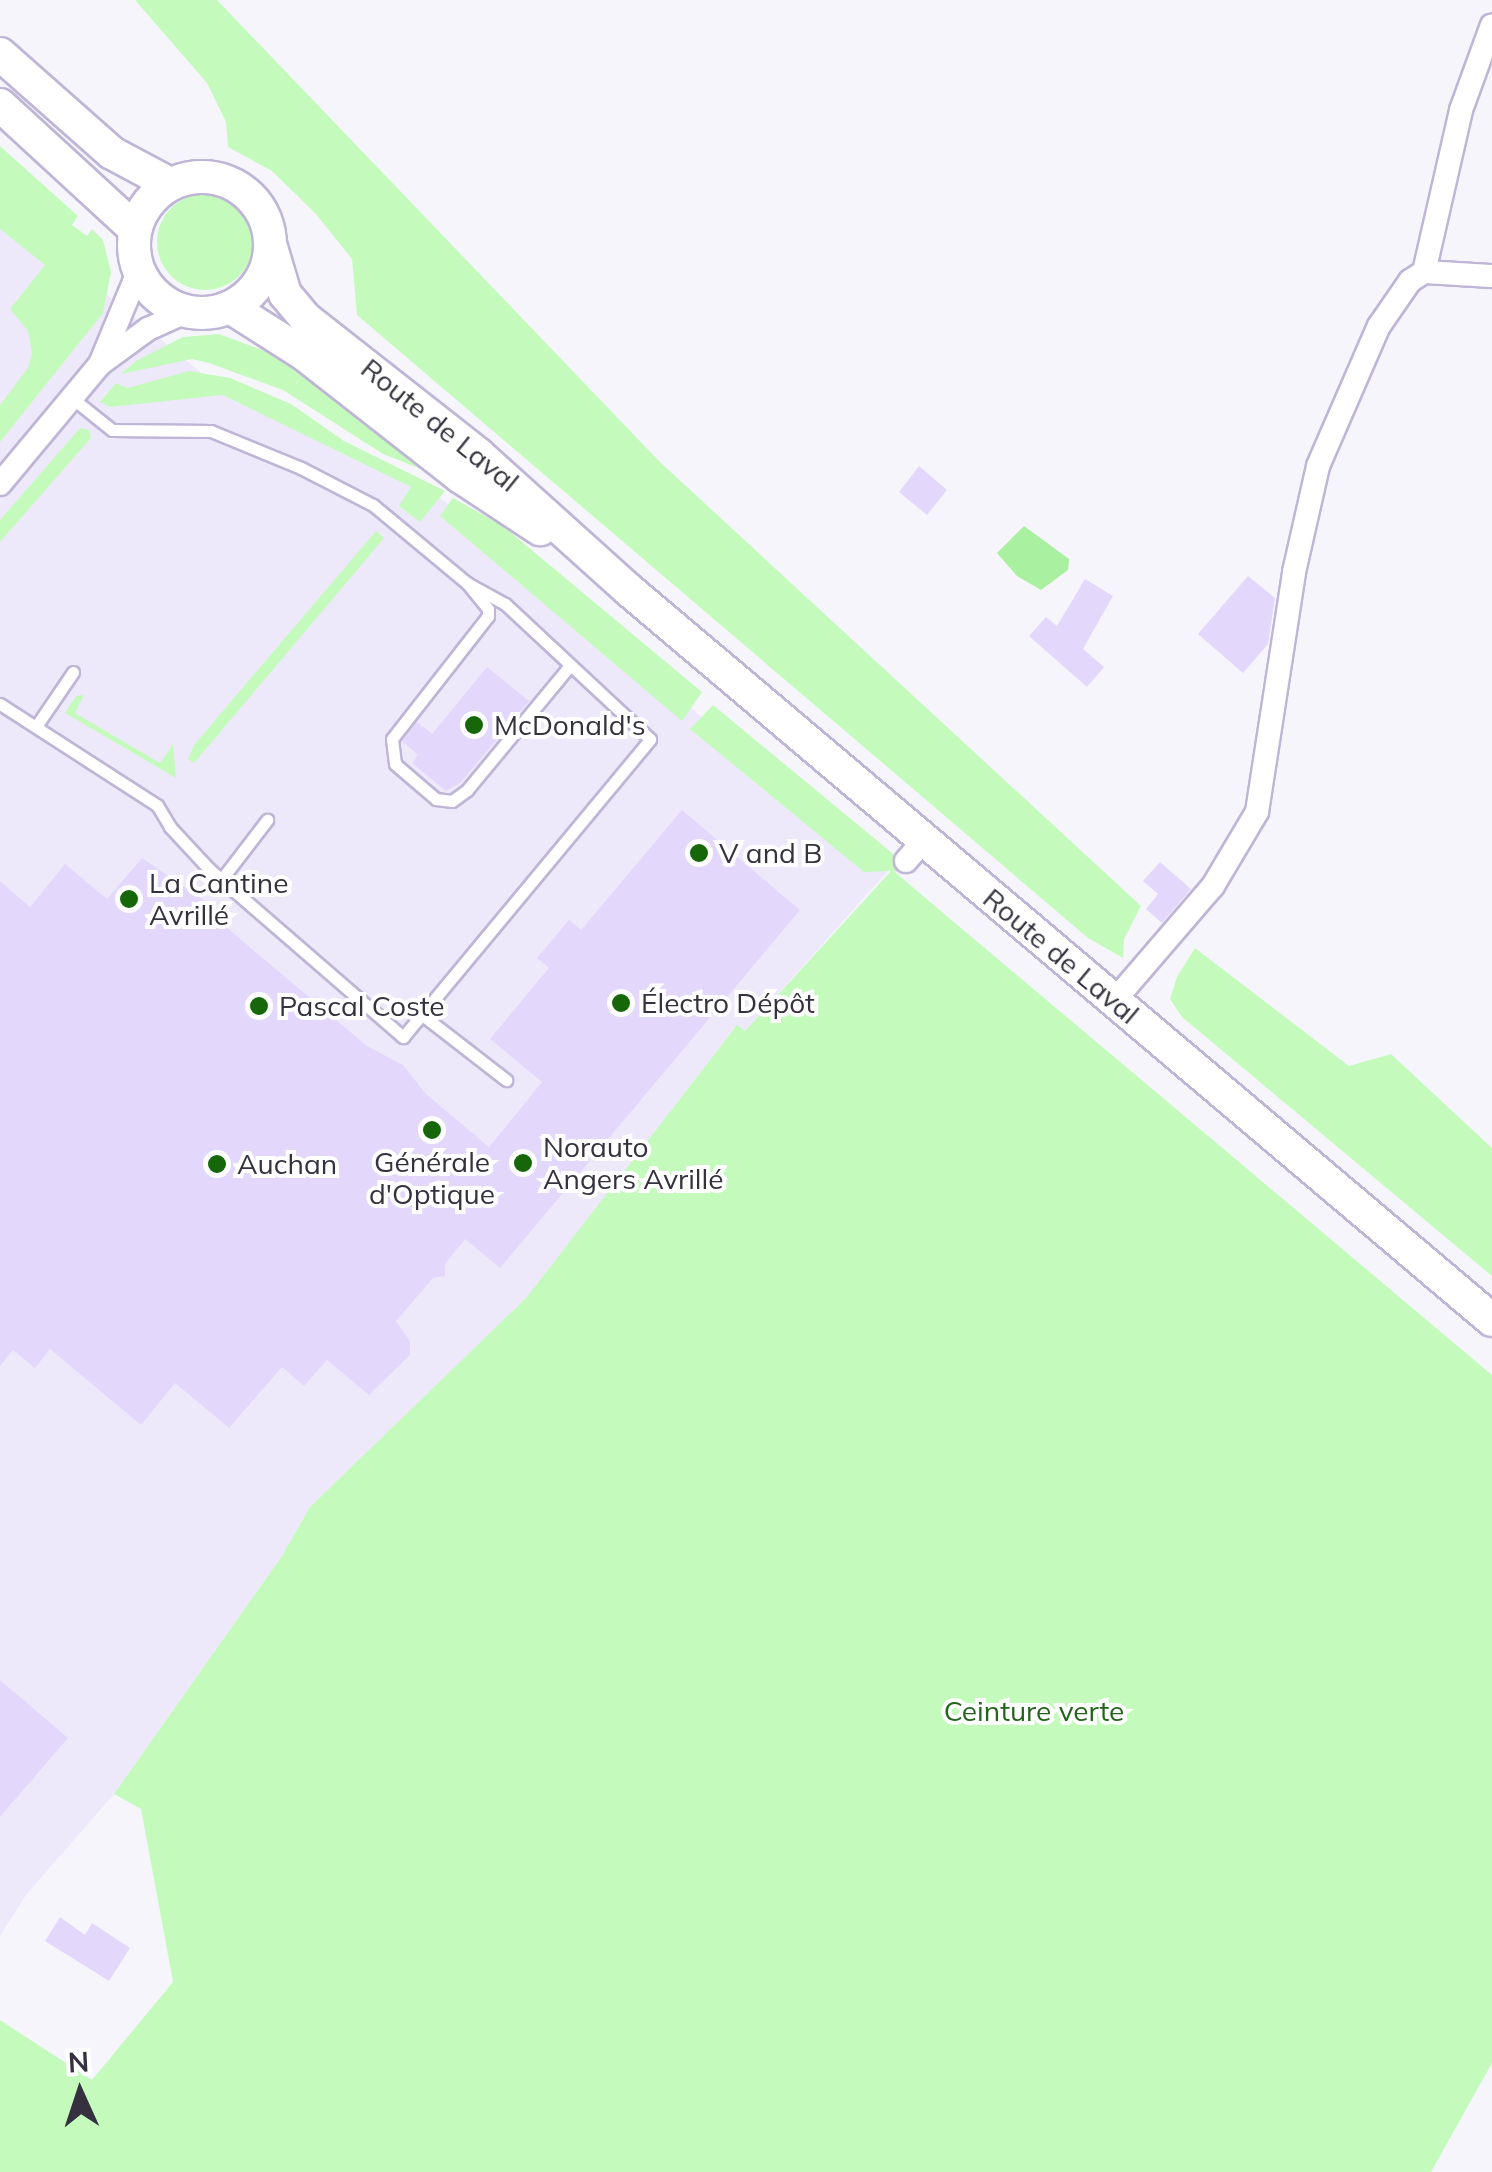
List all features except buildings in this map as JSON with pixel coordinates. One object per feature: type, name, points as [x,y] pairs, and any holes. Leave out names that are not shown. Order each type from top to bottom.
[{"type":"main road","points":[[0,54],[112,153],[170,184]]},
{"type":"main road","points":[[0,105],[135,230]]},
{"type":"main road","points":[[202,176],[224,180],[244,190],[263,216],[270,248],[255,288],[230,307],[188,311],[154,294],[139,270],[135,230],[149,201],[170,184],[202,176]]},
{"type":"main road","name":"Route de Laval","points":[[270,248],[286,294],[305,318],[479,454],[915,850],[1114,1001],[1492,1320]]},
{"type":"main road","name":"Route de Laval","points":[[230,307],[304,354],[461,477],[630,591]]},
{"type":"street","points":[[1424,272],[1461,110],[1492,25]]},
{"type":"street","points":[[100,364],[139,270]]},
{"type":"street","points":[[1114,1001],[1213,886],[1257,812],[1294,572],[1318,466],[1380,326],[1410,281],[1424,272],[1492,276]]},
{"type":"street","points":[[0,484],[100,364],[148,329],[188,311]]},
{"type":"lane","points":[[72,398],[112,430],[194,429],[228,436],[373,505],[467,584],[488,609],[488,616],[392,738],[395,764],[436,799],[452,801],[466,790],[568,668]]},
{"type":"lane","points":[[0,704],[157,805],[178,836],[221,880],[402,1036],[650,739],[568,668],[505,604],[467,584]]},
{"type":"lane","points":[[37,726],[73,672]]},
{"type":"lane","points":[[221,880],[267,820]]},
{"type":"lane","points":[[421,1014],[506,1080]]},
{"type":"shaded area","points":[[0,206],[223,391],[425,485],[887,872],[745,1031],[736,1026],[528,1297],[310,1507],[282,1556],[114,1794],[26,1895],[0,1936]]},
{"type":"shaded area","points":[[1024,526],[1069,559],[1068,570],[1041,590],[1017,576],[997,553]]},
{"type":"green space","points":[[135,0],[217,0],[660,462],[1141,906],[1124,939],[1123,958],[1088,938],[357,315],[352,259],[315,213],[272,171],[228,147],[226,122],[207,83]]},
{"type":"green space","points":[[0,146],[78,216],[72,225],[87,236],[92,229],[103,240],[111,272],[103,313],[0,442],[0,405],[28,368],[32,353],[28,331],[10,309],[45,265],[0,229]]},
{"type":"green space","points":[[205,194],[223,198],[239,208],[249,224],[253,242],[249,260],[239,276],[223,286],[205,290],[187,286],[171,276],[161,260],[157,242],[161,224],[171,208],[187,198]]},
{"type":"green space","points":[[219,334],[281,357],[451,481],[383,454],[283,390],[209,363],[192,359],[121,374],[136,361],[183,337]]},
{"type":"green space","points":[[189,371],[230,378],[291,404],[344,441],[445,491],[420,522],[399,506],[411,487],[223,395],[110,407],[100,402],[116,383],[128,388]]},
{"type":"green space","points":[[80,428],[89,430],[91,438],[0,542],[0,520]]},
{"type":"green space","points":[[453,498],[503,526],[702,692],[682,721],[440,516]]},
{"type":"green space","points":[[376,531],[384,538],[194,763],[188,759],[194,745]]},
{"type":"green space","points":[[84,695],[75,713],[160,763],[173,744],[176,778],[65,713],[76,696]]},
{"type":"green space","name":"Ceinture verte","points":[[713,705],[903,862],[895,872],[910,885],[1492,1375],[1492,2063],[1431,2172],[0,2172],[0,2020],[92,2080],[173,1982],[141,1809],[114,1794],[282,1556],[310,1507],[527,1297],[737,1025],[745,1031],[891,871],[864,872],[690,729]]},
{"type":"green space","points":[[1195,948],[1349,1066],[1391,1054],[1492,1148],[1492,1276],[1182,1017],[1170,999],[1177,977]]},
{"type":"place","name":"McDonald's","points":[[474,725]]},
{"type":"place","name":"V and B","points":[[699,853]]},
{"type":"place","name":"La Cantine Avrillé","points":[[129,899]]},
{"type":"place","name":"Électro Dépôt","points":[[621,1003]]},
{"type":"place","name":"Pascal Coste","points":[[259,1006]]},
{"type":"place","name":"Générale d'Optique","points":[[432,1130]]},
{"type":"place","name":"Norauto Angers Avrillé","points":[[523,1163]]},
{"type":"place","name":"Auchan","points":[[217,1164]]}]
